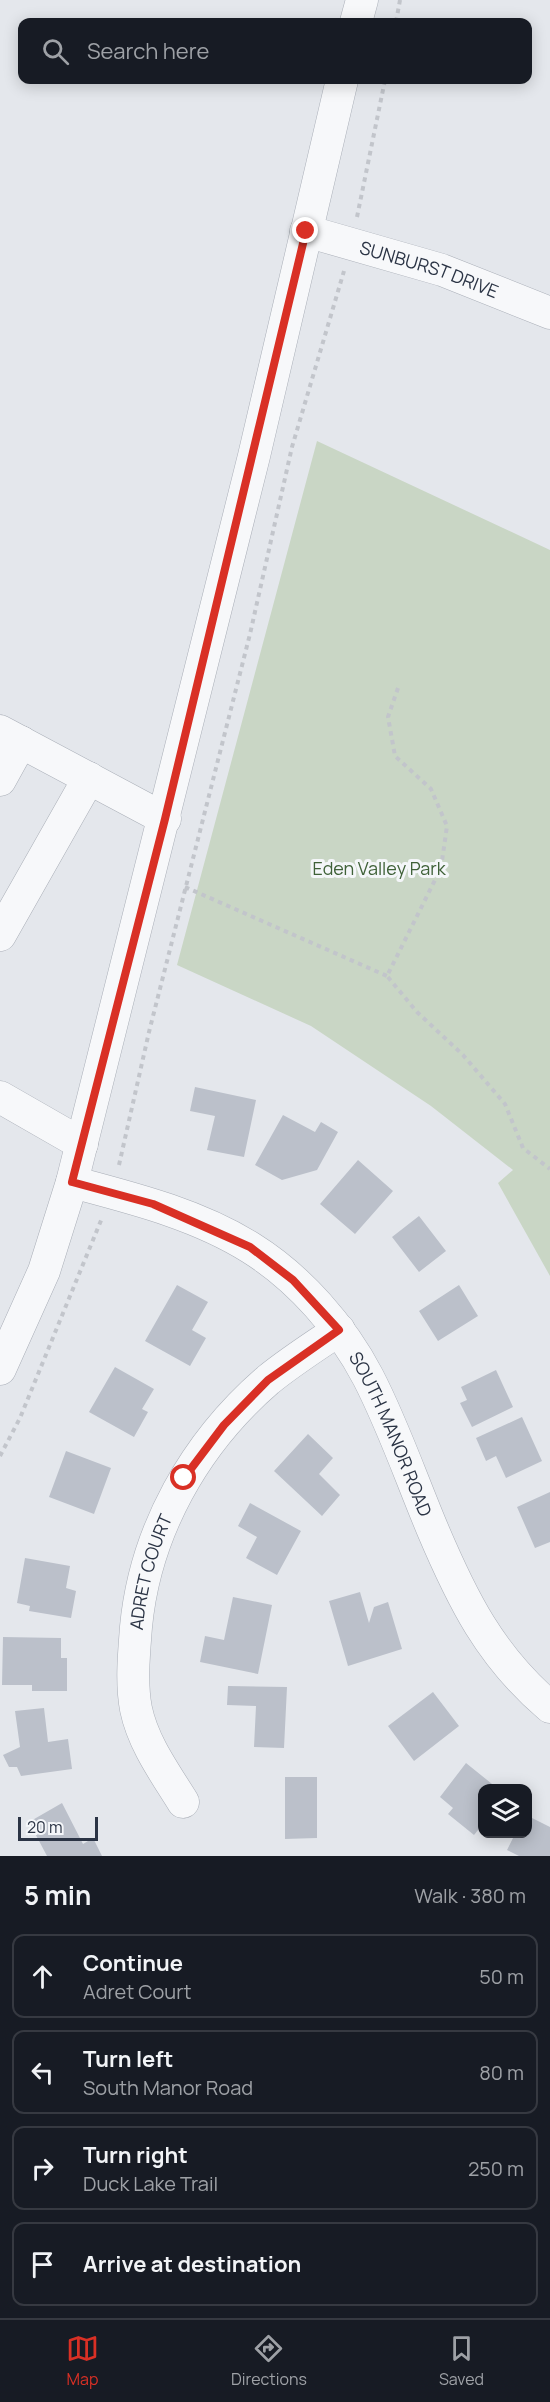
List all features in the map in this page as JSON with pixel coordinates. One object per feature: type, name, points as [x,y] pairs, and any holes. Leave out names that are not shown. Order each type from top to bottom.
[{"type":"street","points":[[357,18],[362,0]]},
{"type":"street","points":[[0,1369],[44,1271],[72,1182],[165,819],[341,84]]},
{"type":"street","name":"SUNBURST DRIVE","points":[[306,231],[442,270],[550,313]]},
{"type":"street","points":[[0,780],[11,736],[165,819]]},
{"type":"street","points":[[0,935],[89,778]]},
{"type":"street","points":[[0,1097],[82,1144]]},
{"type":"street","name":"SOUTH MANOR ROAD","points":[[72,1182],[153,1204],[250,1247],[293,1280],[339,1330],[369,1378],[457,1588],[491,1646],[521,1683],[550,1707]]},
{"type":"street","name":"ADRET COURT","points":[[183,1802],[148,1745],[136,1708],[134,1653],[140,1593],[160,1529],[184,1478],[224,1425],[268,1380],[339,1330]]},
{"type":"path","points":[[397,18],[400,0]]},
{"type":"path","points":[[0,1456],[20,1418],[69,1303],[112,1193],[185,887],[250,634],[292,447],[352,243],[384,84]]},
{"type":"path","points":[[387,976],[441,868],[447,826],[430,789],[395,756],[388,717],[398,688]]},
{"type":"path","points":[[185,887],[387,976],[417,1012],[463,1055],[505,1104],[523,1148],[550,1169]]},
{"type":"green space","name":"Eden Valley Park","points":[[317,441],[550,550],[550,1276],[498,1183],[513,1170],[431,1106],[311,1026],[177,965]]},
{"type":"building","points":[[195,1087],[256,1100],[244,1157],[207,1150],[215,1116],[190,1111]]},
{"type":"building","points":[[283,1115],[315,1132],[321,1122],[338,1132],[317,1170],[282,1180],[255,1165]]},
{"type":"building","points":[[358,1160],[393,1191],[355,1234],[320,1204]]},
{"type":"building","points":[[419,1216],[446,1251],[419,1272],[392,1237]]},
{"type":"building","points":[[177,1285],[208,1302],[192,1330],[206,1338],[190,1366],[145,1341]]},
{"type":"building","points":[[459,1285],[478,1316],[438,1341],[419,1311]]},
{"type":"building","points":[[115,1367],[154,1389],[142,1409],[148,1412],[134,1437],[89,1412]]},
{"type":"building","points":[[496,1370],[513,1407],[472,1427],[460,1403],[467,1400],[461,1387]]},
{"type":"building","points":[[522,1417],[542,1461],[506,1478],[496,1456],[486,1461],[476,1438]]},
{"type":"building","points":[[308,1434],[333,1458],[319,1474],[340,1495],[322,1516],[274,1471]]},
{"type":"building","points":[[66,1451],[111,1468],[94,1514],[49,1497]]},
{"type":"building","points":[[550,1492],[550,1542],[535,1548],[517,1507]]},
{"type":"building","points":[[250,1503],[301,1531],[277,1575],[246,1558],[257,1537],[238,1526]]},
{"type":"building","points":[[25,1558],[70,1566],[66,1588],[76,1591],[71,1618],[29,1611],[30,1606],[17,1603]]},
{"type":"building","points":[[360,1592],[369,1623],[374,1607],[388,1602],[402,1649],[348,1666],[329,1601]]},
{"type":"building","points":[[233,1597],[272,1605],[258,1674],[200,1662],[205,1636],[224,1640]]},
{"type":"building","points":[[3,1637],[61,1638],[61,1658],[67,1658],[67,1691],[32,1691],[32,1685],[2,1685]]},
{"type":"building","points":[[228,1686],[287,1687],[284,1748],[254,1747],[256,1706],[227,1705]]},
{"type":"building","points":[[433,1692],[459,1726],[414,1761],[388,1726]]},
{"type":"building","points":[[44,1708],[48,1742],[68,1739],[72,1769],[21,1776],[17,1767],[9,1767],[3,1755],[20,1747],[15,1711]]},
{"type":"building","points":[[466,1763],[492,1784],[478,1784],[478,1830],[474,1835],[448,1814],[453,1808],[440,1797]]},
{"type":"building","points":[[285,1777],[317,1777],[317,1838],[285,1839]]},
{"type":"building","points":[[62,1803],[83,1844],[93,1838],[102,1856],[47,1856],[29,1822]]},
{"type":"building","points":[[532,1818],[550,1827],[550,1856],[519,1856],[507,1850],[513,1838],[532,1838]]},
{"type":"route","points":[[184,1478],[224,1425],[268,1380],[339,1330],[293,1280],[250,1247],[153,1204],[72,1182],[165,819],[254,456],[306,231]]}]
